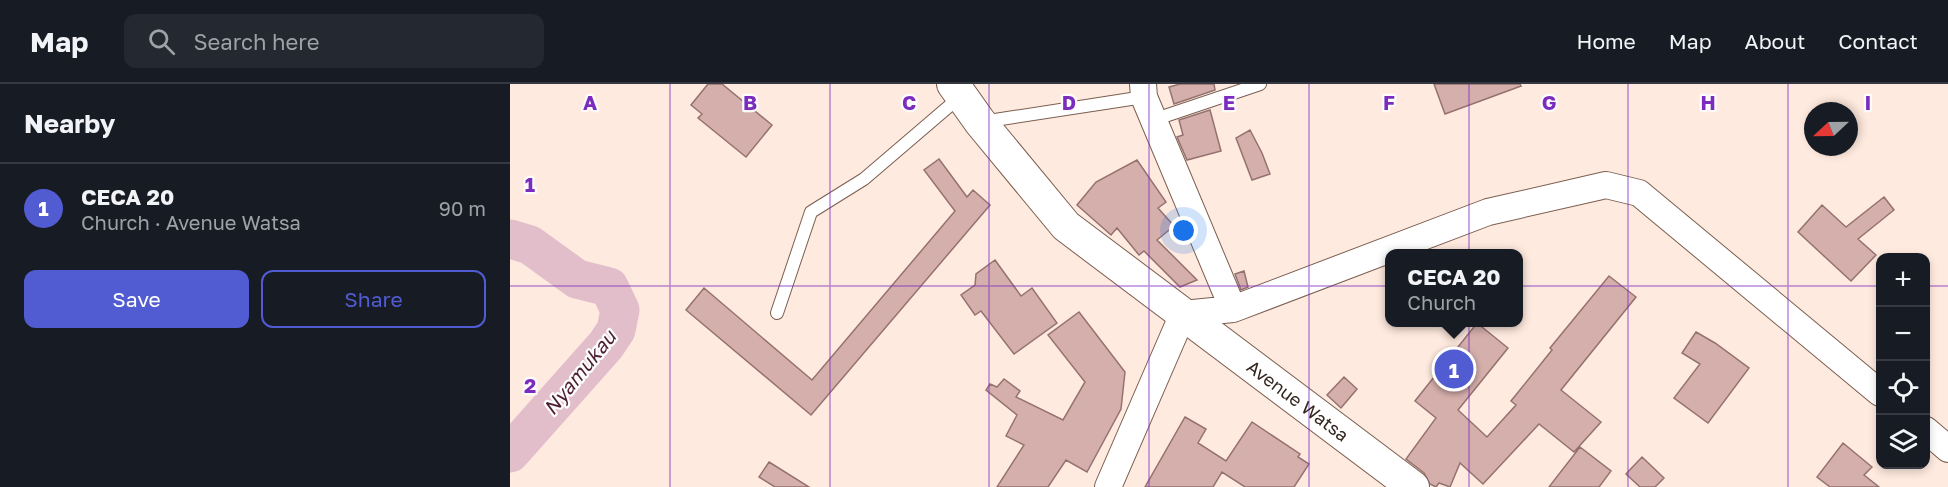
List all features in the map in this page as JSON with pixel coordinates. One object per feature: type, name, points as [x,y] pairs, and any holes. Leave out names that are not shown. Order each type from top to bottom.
[{"type":"street","name":"Avenue Watsa","points":[[958,90],[980,122],[1066,226],[1413,487]]},
{"type":"street","points":[[1147,100],[1233,309]]},
{"type":"street","points":[[1391,249],[1488,212],[1606,185],[1639,193],[1876,389]]},
{"type":"street","points":[[1108,487],[1183,314],[1233,309],[1385,251]]},
{"type":"street","points":[[1930,433],[1948,449]]},
{"type":"lane","points":[[980,122],[1260,84]]},
{"type":"lane","points":[[777,313],[810,212],[864,179],[958,90]]},
{"type":"building","points":[[708,84],[722,84],[772,125],[746,157],[698,118],[702,114],[691,105]]},
{"type":"building","points":[[1180,84],[1214,84],[1215,90],[1174,104],[1169,87]]},
{"type":"building","points":[[1434,84],[1520,84],[1521,86],[1445,114]]},
{"type":"building","points":[[1210,110],[1221,151],[1187,160],[1177,137],[1183,135],[1179,120]]},
{"type":"building","points":[[1250,130],[1270,174],[1252,180],[1236,138]]},
{"type":"building","points":[[939,159],[967,197],[973,190],[990,205],[811,415],[686,310],[704,288],[812,380],[955,211],[924,170]]},
{"type":"building","points":[[1137,160],[1166,202],[1158,208],[1174,226],[1157,240],[1197,280],[1180,287],[1144,251],[1139,255],[1117,228],[1111,235],[1077,205],[1096,182]]},
{"type":"building","points":[[1884,197],[1894,210],[1858,239],[1876,255],[1851,281],[1798,232],[1822,205],[1846,227]]},
{"type":"building","points":[[995,260],[1021,296],[1032,288],[1057,323],[1014,354],[981,311],[975,315],[961,295],[975,285],[976,274]]},
{"type":"building","points":[[1244,271],[1248,287],[1241,290],[1235,274]]},
{"type":"building","points":[[1609,276],[1636,297],[1561,390],[1601,422],[1574,452],[1539,424],[1483,484],[1460,463],[1450,487],[1439,483],[1436,487],[1430,484],[1424,473],[1406,459],[1436,418],[1415,401],[1474,327],[1482,327],[1508,348],[1458,410],[1487,437],[1516,405],[1511,401],[1552,350],[1550,348]]},
{"type":"building","points":[[1079,312],[1125,372],[1121,409],[1087,472],[1066,460],[1048,487],[997,487],[1024,445],[1006,436],[1017,415],[986,390],[990,384],[997,387],[1004,379],[1020,391],[1016,397],[1063,420],[1085,382],[1048,335]]},
{"type":"building","points":[[1696,332],[1749,368],[1708,423],[1674,398],[1700,364],[1682,353]]},
{"type":"building","points":[[1344,377],[1357,389],[1341,408],[1327,395]]},
{"type":"building","points":[[1185,417],[1206,429],[1198,443],[1226,461],[1252,422],[1300,454],[1298,457],[1309,464],[1294,487],[1245,487],[1222,472],[1213,487],[1145,487]]},
{"type":"building","points":[[1843,443],[1872,467],[1864,475],[1879,487],[1830,487],[1817,477]]},
{"type":"building","points":[[1580,447],[1611,471],[1599,487],[1549,487]]},
{"type":"building","points":[[1642,457],[1664,478],[1655,487],[1640,487],[1626,474]]},
{"type":"building","points":[[769,462],[809,487],[775,487],[759,477]]},
{"type":"waterway","name":"Nyamukau","points":[[510,239],[530,245],[577,279],[609,287],[620,310],[616,330],[606,345],[510,453]]},
{"type":"place","name":"CECA 20","points":[[1454,369]]}]
